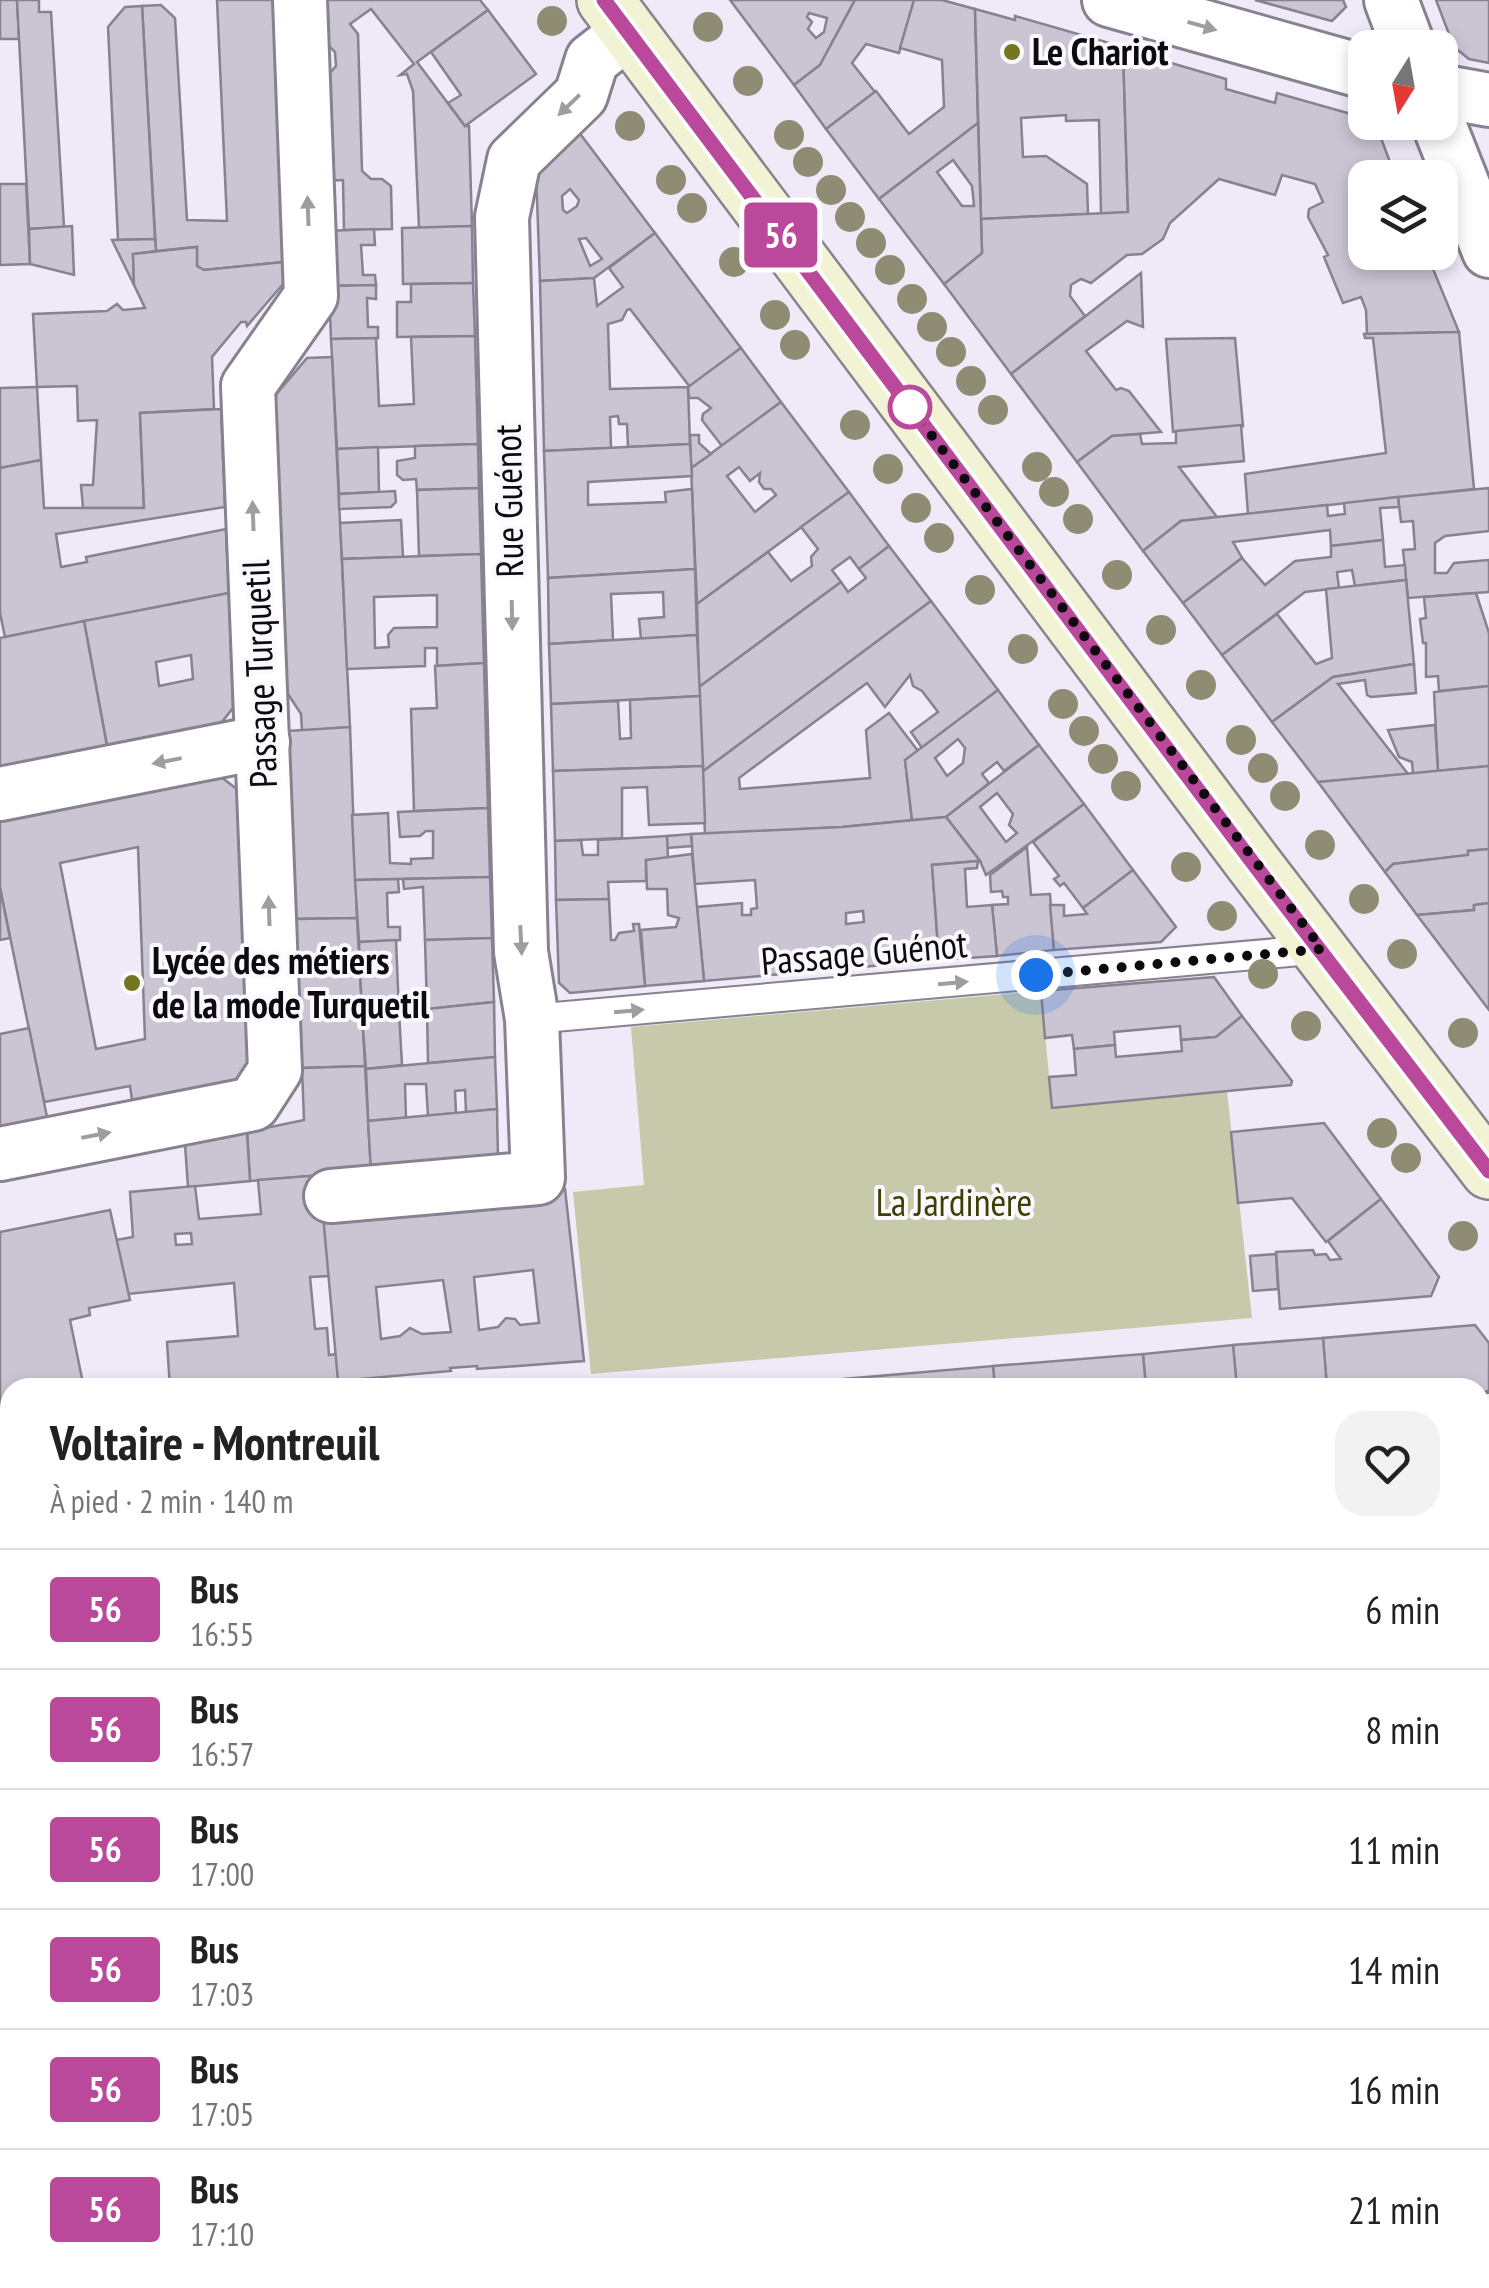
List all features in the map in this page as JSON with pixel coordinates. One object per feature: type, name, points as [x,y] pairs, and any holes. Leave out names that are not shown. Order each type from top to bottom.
[{"type":"main road","points":[[616,16],[1489,1171]]},
{"type":"street","name":"Passage Turquetil","points":[[0,1154],[253,1104],[275,1070],[248,386],[311,296],[300,0]]},
{"type":"street","points":[[1108,0],[1348,67]]},
{"type":"street","points":[[1391,0],[1402,30]]},
{"type":"street","name":"Rue Guénot","points":[[331,1196],[538,1178],[532,1019],[521,952],[502,217],[514,160],[581,95],[592,60],[616,16]]},
{"type":"street","points":[[1458,94],[1489,100]]},
{"type":"street","points":[[1445,140],[1489,251]]},
{"type":"street","points":[[0,794],[263,742]]},
{"type":"lane","name":"Passage Guénot","points":[[532,1019],[1322,949]]},
{"type":"green space","name":"La Jardinère","points":[[1041,991],[1052,1108],[1227,1091],[1252,1318],[591,1374],[573,1192],[644,1185],[631,1027]]},
{"type":"building","points":[[0,0],[17,0],[19,39],[0,39]]},
{"type":"building","points":[[17,0],[39,0],[39,12],[51,12],[64,227],[29,229]]},
{"type":"building","points":[[217,0],[283,0],[294,261],[204,270],[197,266],[197,247],[156,251],[142,6],[161,5],[175,18],[187,220],[227,221]]},
{"type":"building","points":[[315,0],[480,0],[488,10],[417,62],[465,126],[469,126],[472,226],[419,228],[413,91],[407,74],[400,75],[414,64],[371,9],[350,24],[358,34],[362,171],[391,186],[392,229],[344,230],[343,180],[324,181],[319,71],[330,73],[336,66],[335,52],[328,45],[318,49]]},
{"type":"building","points":[[730,0],[855,0],[820,65],[794,85]],"holes":[[[809,13],[827,18],[824,32],[816,38],[808,29],[812,22],[807,17]]]},
{"type":"building","points":[[855,0],[914,0],[899,53],[866,44],[852,63],[875,92],[826,129],[794,85],[820,65]]},
{"type":"building","points":[[914,0],[942,0],[975,9],[978,123],[879,199],[826,129],[876,91],[909,134],[944,107],[942,60],[900,48]]},
{"type":"building","points":[[1255,0],[1343,0],[1346,7],[1332,21]]},
{"type":"building","points":[[1436,0],[1489,0],[1489,63],[1469,59],[1458,50],[1458,30],[1447,30]]},
{"type":"building","points":[[142,6],[155,239],[118,240],[108,27],[125,7]]},
{"type":"building","points":[[975,9],[1015,20],[1015,16],[1123,47],[1128,212],[1101,214],[1099,120],[1066,121],[1066,115],[1021,118],[1023,157],[1046,156],[1087,184],[1088,214],[981,219]]},
{"type":"building","points":[[488,10],[536,74],[465,126],[448,103],[461,95],[431,52]]},
{"type":"building","points":[[1123,49],[1226,79],[1226,89],[1275,103],[1277,93],[1348,113],[1348,140],[1382,140],[1389,160],[1348,160],[1348,270],[1433,270],[1459,332],[1367,334],[1361,297],[1343,303],[1324,257],[1328,255],[1308,217],[1309,209],[1323,202],[1315,184],[1282,175],[1275,195],[1219,179],[1170,223],[1163,239],[1142,254],[1127,255],[1091,283],[1081,279],[1071,285],[1070,296],[1085,316],[1011,374],[944,284],[982,253],[981,219],[1128,212]]},
{"type":"building","points":[[978,123],[982,253],[944,284],[879,199]],"holes":[[[953,160],[972,186],[974,206],[962,206],[937,172]]]},
{"type":"building","points":[[575,127],[655,233],[594,278],[540,281],[536,171]],"holes":[[[570,189],[579,200],[567,213],[562,196]],[[586,238],[602,259],[590,266],[579,239]]]},
{"type":"building","points":[[0,184],[26,184],[30,264],[0,265]]},
{"type":"building","points":[[72,226],[74,275],[30,264],[29,229]]},
{"type":"building","points":[[472,226],[473,283],[403,284],[402,228]]},
{"type":"building","points":[[374,229],[375,245],[361,245],[363,275],[375,275],[376,285],[329,286],[326,231]]},
{"type":"building","points":[[655,233],[741,348],[690,387],[627,310],[622,320],[608,324],[610,389],[688,387],[690,444],[628,447],[627,424],[619,424],[618,416],[610,417],[611,448],[544,451],[540,281],[594,278],[597,306],[623,287],[609,268]]},
{"type":"building","points":[[155,239],[156,251],[133,254],[134,285],[112,240]]},
{"type":"building","points":[[197,247],[197,266],[204,270],[294,261],[290,276],[247,326],[241,322],[212,357],[214,409],[140,413],[144,508],[83,508],[81,485],[93,485],[97,420],[78,421],[77,386],[37,387],[33,314],[107,311],[117,304],[123,310],[145,308],[134,285],[133,254]]},
{"type":"building","points":[[1141,273],[1143,327],[1127,321],[1086,351],[1116,390],[1129,391],[1161,432],[1112,436],[1077,462],[1011,374]]},
{"type":"building","points":[[473,283],[475,336],[397,337],[397,302],[411,302],[411,284]]},
{"type":"building","points":[[376,285],[376,299],[367,298],[368,327],[378,327],[378,338],[331,339],[329,286]]},
{"type":"building","points":[[1459,332],[1474,489],[1248,514],[1245,474],[1386,453],[1373,338],[1365,338],[1364,334]]},
{"type":"building","points":[[475,336],[478,444],[337,449],[331,339],[376,338],[379,406],[414,404],[411,337]]},
{"type":"building","points":[[1235,338],[1243,426],[1173,432],[1166,339]]},
{"type":"building","points":[[741,348],[781,402],[722,446],[702,420],[711,408],[698,398],[689,398],[688,387]]},
{"type":"building","points":[[332,357],[350,727],[302,731],[301,714],[286,691],[274,397],[307,358]]},
{"type":"building","points":[[37,387],[41,460],[0,468],[0,388]]},
{"type":"building","points":[[781,402],[849,492],[697,604],[691,468]],"holes":[[[739,467],[750,481],[760,473],[759,482],[764,489],[771,489],[776,495],[755,512],[727,476]]]},
{"type":"building","points":[[221,409],[225,507],[56,534],[61,567],[87,562],[86,557],[226,529],[229,593],[5,637],[0,613],[0,468],[41,460],[44,508],[144,508],[140,413]]},
{"type":"building","points":[[1241,425],[1244,461],[1179,467],[1217,517],[1181,521],[1143,551],[1077,462],[1112,436],[1140,434],[1142,444],[1176,443],[1176,431]]},
{"type":"building","points":[[690,435],[699,435],[699,443],[711,454],[691,468]]},
{"type":"building","points":[[478,444],[479,488],[417,490],[416,479],[403,480],[397,475],[397,461],[415,458],[415,446]]},
{"type":"building","points":[[690,444],[692,476],[588,482],[588,505],[666,502],[665,492],[692,489],[695,569],[548,578],[544,451]]},
{"type":"building","points":[[378,447],[379,492],[339,494],[337,449]]},
{"type":"building","points":[[479,488],[481,554],[419,556],[417,490]]},
{"type":"building","points":[[1489,488],[1489,531],[1445,536],[1435,543],[1435,573],[1447,573],[1454,563],[1489,560],[1489,592],[1408,598],[1403,550],[1415,549],[1413,521],[1401,522],[1398,497]]},
{"type":"building","points":[[395,491],[396,502],[391,507],[339,509],[339,494]]},
{"type":"building","points":[[849,492],[889,546],[859,569],[850,557],[832,570],[841,582],[699,687],[697,604],[768,552],[791,581],[812,566],[811,557],[818,549],[801,527]]},
{"type":"building","points":[[1398,497],[1399,507],[1380,508],[1383,540],[1331,546],[1330,530],[1233,542],[1242,558],[1183,603],[1143,551],[1181,521],[1327,505],[1328,516],[1345,514],[1344,503]]},
{"type":"building","points":[[401,520],[403,557],[342,559],[340,523]]},
{"type":"building","points":[[1383,540],[1385,567],[1405,565],[1406,580],[1355,586],[1352,570],[1337,572],[1339,588],[1305,592],[1222,655],[1183,603],[1242,558],[1265,585],[1295,561],[1331,557],[1331,546]]},
{"type":"building","points":[[889,546],[931,601],[702,772],[699,687],[841,582],[848,592],[866,578],[859,569]]},
{"type":"building","points":[[481,554],[484,663],[437,666],[437,648],[425,648],[425,666],[347,669],[342,559]],"holes":[[[437,595],[437,627],[394,628],[388,635],[389,647],[375,648],[374,597]]]},
{"type":"building","points":[[695,569],[697,635],[641,639],[639,619],[664,617],[663,592],[611,594],[613,640],[549,644],[548,578]]},
{"type":"building","points":[[1406,580],[1414,664],[1333,677],[1272,722],[1222,655],[1277,614],[1316,664],[1332,658],[1326,589]]},
{"type":"building","points":[[229,593],[233,708],[221,723],[107,746],[84,621]],"holes":[[[191,655],[193,679],[159,686],[156,662]]]},
{"type":"building","points":[[1476,593],[1489,633],[1489,686],[1439,691],[1438,676],[1426,677],[1426,643],[1420,619],[1426,618],[1424,597]]},
{"type":"building","points":[[931,601],[998,690],[922,748],[911,732],[938,712],[922,691],[913,686],[910,675],[885,707],[867,683],[739,778],[740,789],[870,778],[866,730],[889,713],[918,751],[905,760],[912,820],[705,834],[702,772]]},
{"type":"building","points":[[84,621],[107,746],[0,768],[0,638]]},
{"type":"building","points":[[697,635],[700,696],[551,704],[549,644]]},
{"type":"building","points":[[484,663],[488,808],[414,811],[411,709],[437,708],[435,666]]},
{"type":"building","points":[[1414,664],[1416,693],[1371,697],[1367,695],[1365,680],[1338,684],[1408,774],[1318,782],[1272,722],[1333,677]]},
{"type":"building","points":[[1489,686],[1489,766],[1438,771],[1434,692]]},
{"type":"building","points":[[998,690],[1039,745],[1004,771],[997,762],[982,774],[989,783],[946,817],[912,820],[905,760]],"holes":[[[958,739],[965,748],[963,763],[947,776],[935,758]]]},
{"type":"building","points":[[700,696],[703,766],[553,771],[551,704],[618,701],[620,739],[631,738],[630,700]]},
{"type":"building","points":[[1435,725],[1438,771],[1413,774],[1412,762],[1399,757],[1388,730]]},
{"type":"building","points":[[350,727],[357,918],[295,919],[288,731]]},
{"type":"building","points":[[1039,745],[1084,804],[986,875],[980,861],[946,817]],"holes":[[[997,793],[1013,814],[1009,825],[1017,833],[1006,842],[980,807]]]},
{"type":"building","points":[[703,766],[705,823],[649,825],[647,787],[622,788],[622,838],[555,841],[553,771]]},
{"type":"building","points":[[1489,766],[1489,849],[1393,864],[1385,872],[1318,782]]},
{"type":"building","name":"Lycée des métiers de la mode Turquetil","points":[[221,777],[238,790],[249,1064],[236,1080],[132,1100],[130,1086],[44,1102],[0,888],[0,822]],"holes":[[[138,847],[145,1039],[96,1049],[60,863]]]},
{"type":"building","points":[[1084,804],[1133,870],[1083,908],[1064,883],[1060,886],[1054,879],[1059,876],[1033,842]]},
{"type":"building","points":[[488,808],[490,877],[355,880],[352,815],[388,813],[390,863],[411,864],[411,859],[433,858],[433,831],[400,837],[398,812]]},
{"type":"building","points":[[946,817],[980,861],[932,865],[939,960],[704,981],[697,907],[742,903],[742,915],[751,915],[751,909],[757,908],[755,880],[695,884],[691,834],[842,827]],"holes":[[[863,911],[864,922],[846,924],[846,913]]]},
{"type":"building","points":[[691,834],[692,846],[667,848],[667,836]]},
{"type":"building","points":[[667,836],[668,859],[646,860],[646,881],[608,882],[609,899],[556,900],[555,841],[581,840],[583,855],[598,855],[598,840]]},
{"type":"building","points":[[1027,847],[1031,895],[1050,894],[1054,950],[997,956],[992,905],[1008,904],[1008,897],[1003,897],[1002,891],[991,892],[990,875]]},
{"type":"building","points":[[1489,849],[1489,903],[1474,905],[1474,910],[1417,915],[1385,872],[1393,864]]},
{"type":"building","points":[[692,854],[704,981],[645,986],[641,930],[676,927],[679,918],[668,915],[667,889],[647,889],[646,860]]},
{"type":"building","points":[[978,861],[977,868],[965,869],[967,907],[992,905],[997,956],[939,960],[932,865]]},
{"type":"building","points":[[1133,870],[1176,927],[1161,942],[1054,950],[1050,905],[1064,905],[1064,916],[1087,914],[1083,908]]},
{"type":"building","points":[[490,877],[492,938],[425,940],[423,887],[404,889],[403,879]]},
{"type":"building","points":[[398,879],[399,892],[387,893],[388,927],[400,927],[400,940],[359,942],[355,880]]},
{"type":"building","points":[[0,888],[10,938],[0,940]]},
{"type":"building","points":[[609,899],[611,940],[619,933],[634,931],[633,924],[639,924],[645,986],[570,993],[559,983],[556,900]]},
{"type":"building","points":[[1489,903],[1489,1010],[1417,915],[1474,910],[1474,905]]},
{"type":"building","points":[[357,918],[365,1066],[302,1068],[295,919]]},
{"type":"building","points":[[492,938],[494,1002],[427,1009],[425,940]]},
{"type":"building","points":[[396,940],[399,1012],[362,1015],[359,942]]},
{"type":"building","points":[[1214,977],[1242,1016],[1216,1037],[1181,1040],[1180,1026],[1114,1032],[1115,1045],[1074,1049],[1072,1035],[1045,1038],[1041,991]]},
{"type":"building","points":[[494,1002],[495,1057],[428,1063],[427,1009]]},
{"type":"building","points":[[399,1012],[402,1065],[366,1069],[362,1015]]},
{"type":"building","points":[[1242,1016],[1292,1081],[1291,1085],[1052,1108],[1049,1077],[1076,1075],[1074,1049],[1115,1045],[1116,1057],[1182,1051],[1181,1040],[1216,1037]]},
{"type":"building","points":[[29,1028],[47,1117],[0,1127],[0,1034]]},
{"type":"building","points":[[495,1057],[497,1109],[466,1112],[465,1090],[455,1091],[456,1113],[428,1116],[426,1084],[405,1084],[406,1118],[368,1121],[366,1069]]},
{"type":"building","points":[[365,1066],[371,1171],[250,1181],[247,1132],[304,1120],[302,1068]]},
{"type":"building","points":[[497,1109],[498,1159],[371,1171],[368,1121]]},
{"type":"building","points":[[1324,1123],[1381,1199],[1326,1242],[1292,1198],[1238,1203],[1231,1132]]},
{"type":"building","points":[[247,1132],[250,1181],[188,1187],[185,1144]]},
{"type":"building","points":[[321,1175],[329,1276],[310,1277],[315,1329],[327,1328],[329,1355],[336,1354],[338,1378],[169,1378],[167,1342],[238,1336],[234,1283],[128,1294],[116,1240],[133,1237],[130,1192],[195,1186],[199,1219],[261,1214],[258,1180]],"holes":[[[191,1233],[192,1244],[176,1245],[175,1234]]]},
{"type":"building","points":[[565,1189],[584,1361],[338,1378],[323,1215],[546,1195]],"holes":[[[533,1270],[539,1323],[520,1325],[515,1319],[506,1318],[498,1327],[479,1330],[474,1277]],[[443,1280],[451,1332],[422,1334],[410,1328],[400,1336],[381,1339],[376,1287]]]},
{"type":"building","points":[[1381,1199],[1439,1277],[1431,1296],[1280,1309],[1276,1252],[1313,1250],[1315,1255],[1326,1254],[1330,1260],[1341,1259],[1328,1241]]},
{"type":"building","points":[[110,1210],[130,1300],[89,1308],[90,1315],[70,1320],[82,1378],[0,1378],[0,1232]]},
{"type":"building","points":[[1276,1254],[1278,1289],[1253,1291],[1250,1256]]},
{"type":"building","points":[[1475,1325],[1489,1343],[1489,1378],[1326,1378],[1323,1338]]},
{"type":"building","points":[[1323,1338],[1326,1378],[1236,1378],[1233,1345]]},
{"type":"building","points":[[1233,1345],[1236,1378],[1145,1378],[1143,1354]]},
{"type":"building","points":[[1143,1354],[1145,1378],[994,1378],[993,1366]]},
{"type":"building","points":[[993,1366],[994,1378],[855,1378]]},
{"type":"bus line","name":"56","points":[[604,0],[1489,1171]]},
{"type":"place","name":"Le Chariot","points":[[1012,52]]},
{"type":"place","name":"Lycée des métiers de la mode Turquetil","points":[[132,983]]},
{"type":"route","points":[[910,407],[1322,949],[1036,975]]}]
